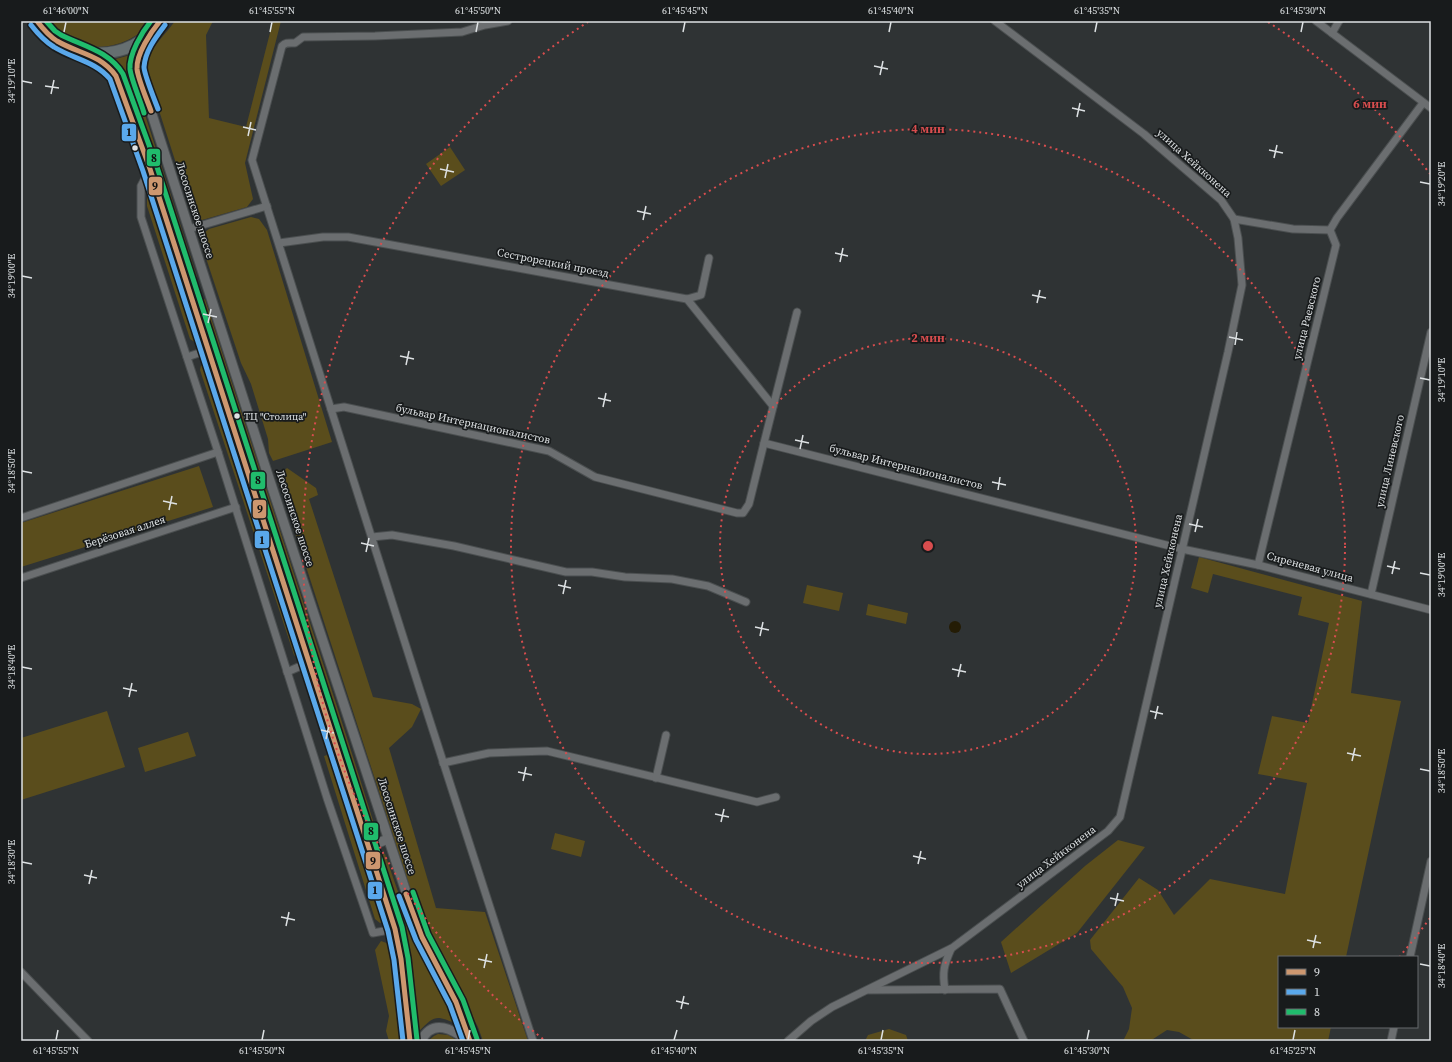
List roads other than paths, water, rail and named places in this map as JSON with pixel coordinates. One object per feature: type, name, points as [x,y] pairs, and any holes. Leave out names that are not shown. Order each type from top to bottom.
[{"type":"main road","points":[[37,21],[51,37],[64,45],[90,54],[115,52],[132,46],[148,36],[160,21]]},
{"type":"street","points":[[508,21],[485,23],[462,32],[375,36],[303,37],[295,44],[288,42],[282,46],[252,160],[443,763],[533,1041]]},
{"type":"street","name":"улица Хейкконена","points":[[788,1041],[811,1021],[832,1007],[952,948],[1108,831],[1120,817],[1242,285],[1238,238],[1234,219],[1221,200],[1144,134],[995,21]]},
{"type":"street","points":[[1316,21],[1431,108]]},
{"type":"street","points":[[1332,33],[1338,21]]},
{"type":"street","name":"Лососинское шоссе","points":[[148,36],[141,52],[137,68],[268,476],[388,839],[422,937],[456,1002],[470,1041]]},
{"type":"street","points":[[78,51],[98,58],[116,76],[150,168],[395,929],[401,959],[406,1018],[410,1041]]},
{"type":"street","points":[[1234,219],[1293,229],[1330,230],[1337,218],[1423,103]]},
{"type":"street","points":[[150,168],[141,186],[141,217],[236,507],[326,798],[373,933],[395,929]]},
{"type":"street","points":[[189,229],[267,206]]},
{"type":"street","name":"улица Раевского","points":[[1258,565],[1336,245],[1330,230]]},
{"type":"street","name":"Сестрорецкий проезд","points":[[279,243],[323,237],[348,237],[687,299]]},
{"type":"street","points":[[709,258],[701,295],[687,299],[773,406]]},
{"type":"street","points":[[190,291],[207,285]]},
{"type":"street","name":"бульвар Интернационалистов","points":[[331,409],[344,408],[550,451],[595,477],[742,513],[749,504],[797,312]]},
{"type":"street","name":"улица Линевского","points":[[1371,594],[1431,332]]},
{"type":"street","points":[[187,357],[208,350]]},
{"type":"street","name":"бульвар Интернационалистов","points":[[764,443],[1182,549]]},
{"type":"street","points":[[21,518],[218,452]]},
{"type":"street","name":"Берёзовая аллея","points":[[21,578],[236,507]]},
{"type":"street","points":[[372,537],[392,535],[454,546],[566,572],[592,572],[625,577],[672,579],[708,586],[746,602]]},
{"type":"street","name":"Сиреневая улица","points":[[1182,549],[1258,565],[1431,610]]},
{"type":"street","points":[[287,672],[310,662]]},
{"type":"street","points":[[656,778],[666,735]]},
{"type":"street","points":[[443,763],[489,753],[547,751],[757,802],[776,798]]},
{"type":"street","points":[[368,847],[388,839]]},
{"type":"street","points":[[1410,956],[1431,861]]},
{"type":"street","points":[[945,990],[943,978],[944,965],[952,948]]},
{"type":"street","points":[[21,972],[88,1041]]},
{"type":"street","points":[[868,990],[1000,989],[1024,1041]]},
{"type":"street","points":[[421,1041],[428,1031],[438,1027],[449,1028],[470,1041]]},
{"type":"street","points":[[1391,1041],[1394,1028]]},
{"type":"place","name":"ТЦ \"Столица\"","points":[[237,416]]}]
